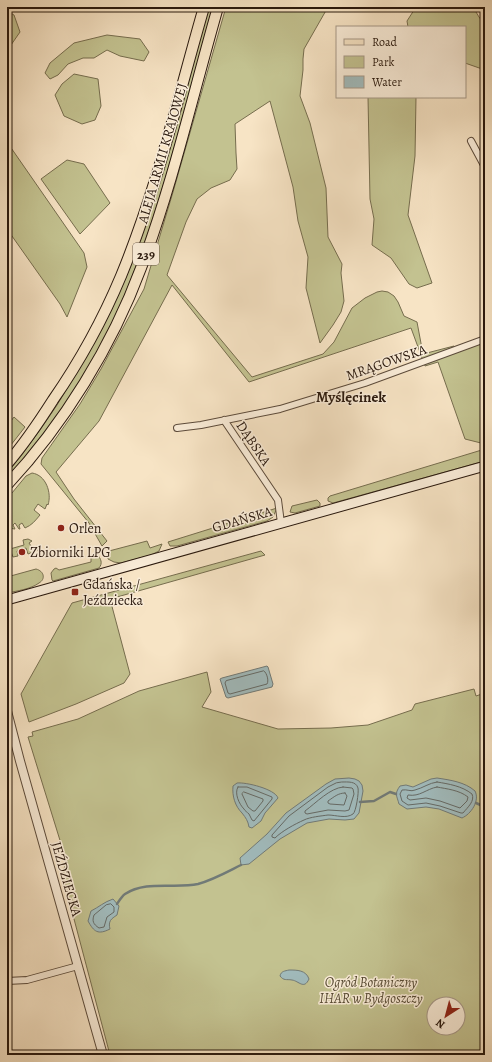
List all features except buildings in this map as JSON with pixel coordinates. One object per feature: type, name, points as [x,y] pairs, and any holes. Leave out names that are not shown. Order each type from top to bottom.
[{"type":"main road","name":"ALEJA ARMII KRAJOWEJ","points":[[7,464],[36,427],[67,380],[92,337],[116,288],[136,238],[150,196],[204,7]]},
{"type":"main road","name":"ALEJA ARMII KRAJOWEJ","points":[[7,485],[37,450],[70,405],[106,345],[125,306],[141,268],[160,213],[218,7]]},
{"type":"main road","name":"GDAŃSKA","points":[[7,600],[485,466]]},
{"type":"street","points":[[471,141],[485,167]]},
{"type":"street","name":"MRĄGOWSKA","points":[[224,420],[280,409],[358,385],[485,339]]},
{"type":"street","name":"DĄBSKA","points":[[178,428],[224,420],[278,500],[281,523]]},
{"type":"street","name":"JEŹDZIECKA","points":[[7,711],[103,1055]]},
{"type":"street","points":[[7,981],[26,980],[78,966]]},
{"type":"green space","points":[[209,7],[214,7],[169,164],[145,242],[125,293],[102,343],[72,395],[46,432],[7,479],[7,473],[40,430],[83,362],[164,164]]},
{"type":"green space","points":[[226,7],[328,7],[304,49],[300,96],[310,123],[326,188],[328,237],[342,264],[341,273],[344,301],[341,312],[320,343],[306,288],[308,257],[298,221],[293,187],[270,101],[235,124],[237,169],[230,180],[211,188],[197,199],[186,222],[167,275],[252,377],[323,354],[334,342],[352,308],[365,298],[382,291],[388,292],[394,296],[404,316],[417,322],[423,354],[454,346],[455,350],[485,339],[485,444],[465,439],[438,362],[425,366],[411,328],[249,382],[172,285],[99,421],[56,472],[74,499],[107,541],[102,546],[89,523],[41,464],[42,458],[80,404],[101,369],[144,289]]},
{"type":"green space","points":[[416,7],[473,7],[485,25],[485,70],[466,63],[466,26],[408,26],[407,21]]},
{"type":"green space","points":[[7,11],[14,15],[20,32],[11,45],[7,45]]},
{"type":"green space","points":[[107,35],[140,39],[149,52],[144,61],[120,56],[107,50],[94,58],[83,58],[68,64],[58,75],[50,79],[45,73],[50,63],[74,43]]},
{"type":"green space","points":[[74,74],[98,79],[101,106],[95,120],[82,124],[64,116],[55,95],[62,84]]},
{"type":"green space","points":[[368,98],[416,98],[415,156],[408,215],[432,283],[417,288],[409,284],[391,258],[372,245],[374,219],[370,199]]},
{"type":"green space","points":[[7,142],[84,253],[87,267],[67,317],[60,304],[7,229]]},
{"type":"green space","points":[[67,160],[84,164],[110,203],[80,234],[41,179]]},
{"type":"green space","points":[[14,417],[25,427],[7,450],[7,426]]},
{"type":"green space","points":[[485,449],[485,461],[333,503],[328,501],[330,496]]},
{"type":"green space","points":[[32,473],[41,477],[47,485],[49,495],[48,505],[47,504],[45,509],[38,504],[34,510],[40,515],[27,527],[25,528],[22,523],[19,525],[19,529],[15,523],[13,525],[15,529],[8,528],[7,499],[26,476]]},
{"type":"green space","points":[[317,500],[320,503],[320,506],[295,513],[290,512],[292,506]]},
{"type":"green space","points":[[277,508],[273,517],[267,521],[177,546],[170,546],[168,542]]},
{"type":"green space","points":[[28,539],[32,541],[29,543],[33,549],[37,546],[38,550],[28,554],[26,548],[17,551],[18,556],[13,557],[10,549],[24,545],[23,540]]},
{"type":"green space","points":[[147,541],[150,548],[162,544],[159,551],[151,555],[121,563],[108,559],[107,556],[109,551]]},
{"type":"green space","points":[[261,551],[265,555],[110,599],[130,674],[124,683],[29,722],[21,694],[72,603]]},
{"type":"green space","points":[[94,554],[97,554],[100,559],[101,564],[99,568],[53,581],[52,580],[51,573],[54,569],[56,568],[59,570],[91,562],[91,557]]},
{"type":"green space","points":[[36,569],[41,571],[43,575],[43,579],[41,581],[28,588],[7,593],[7,577]]},
{"type":"green space","name":"Ogród Botaniczny IHAR w Bydgoszczy","points":[[207,672],[211,692],[202,707],[278,729],[331,728],[368,725],[412,710],[415,704],[474,689],[476,696],[485,693],[485,1055],[110,1055],[65,885],[63,870],[67,863],[28,737],[33,736],[32,732],[78,719],[139,691]]},
{"type":"water","points":[[267,666],[273,684],[272,687],[228,698],[226,697],[220,679]]},
{"type":"water","points":[[349,778],[359,781],[362,785],[363,791],[359,813],[354,819],[329,819],[307,823],[280,839],[249,864],[241,865],[240,858],[267,834],[286,813],[335,779]]},
{"type":"water","points":[[437,778],[462,783],[475,791],[476,799],[474,807],[469,814],[462,818],[439,809],[426,807],[407,809],[399,804],[397,793],[400,786],[406,785],[413,787]]},
{"type":"water","points":[[237,783],[253,785],[266,789],[278,798],[265,813],[261,821],[252,828],[249,827],[247,820],[234,801],[233,786]]},
{"type":"water","points":[[113,899],[119,906],[117,915],[110,922],[110,929],[102,932],[94,930],[88,921],[91,911]]},
{"type":"water","points":[[298,970],[303,972],[309,979],[305,984],[301,984],[292,980],[281,978],[280,976],[282,972]]},
{"type":"waterway","points":[[360,802],[374,801],[390,792],[396,794]]},
{"type":"waterway","points":[[476,803],[485,807]]},
{"type":"waterway","points":[[117,904],[124,895],[142,887],[198,884],[215,878],[241,865]]},
{"type":"place","name":"Orlen","points":[[61,528]]},
{"type":"place","name":"Zbiorniki LPG","points":[[22,552]]},
{"type":"place","name":"Gdańska / Jeździecka","points":[[75,592]]},
{"type":"district","name":"Myślęcinek","points":[[351,397]]}]
